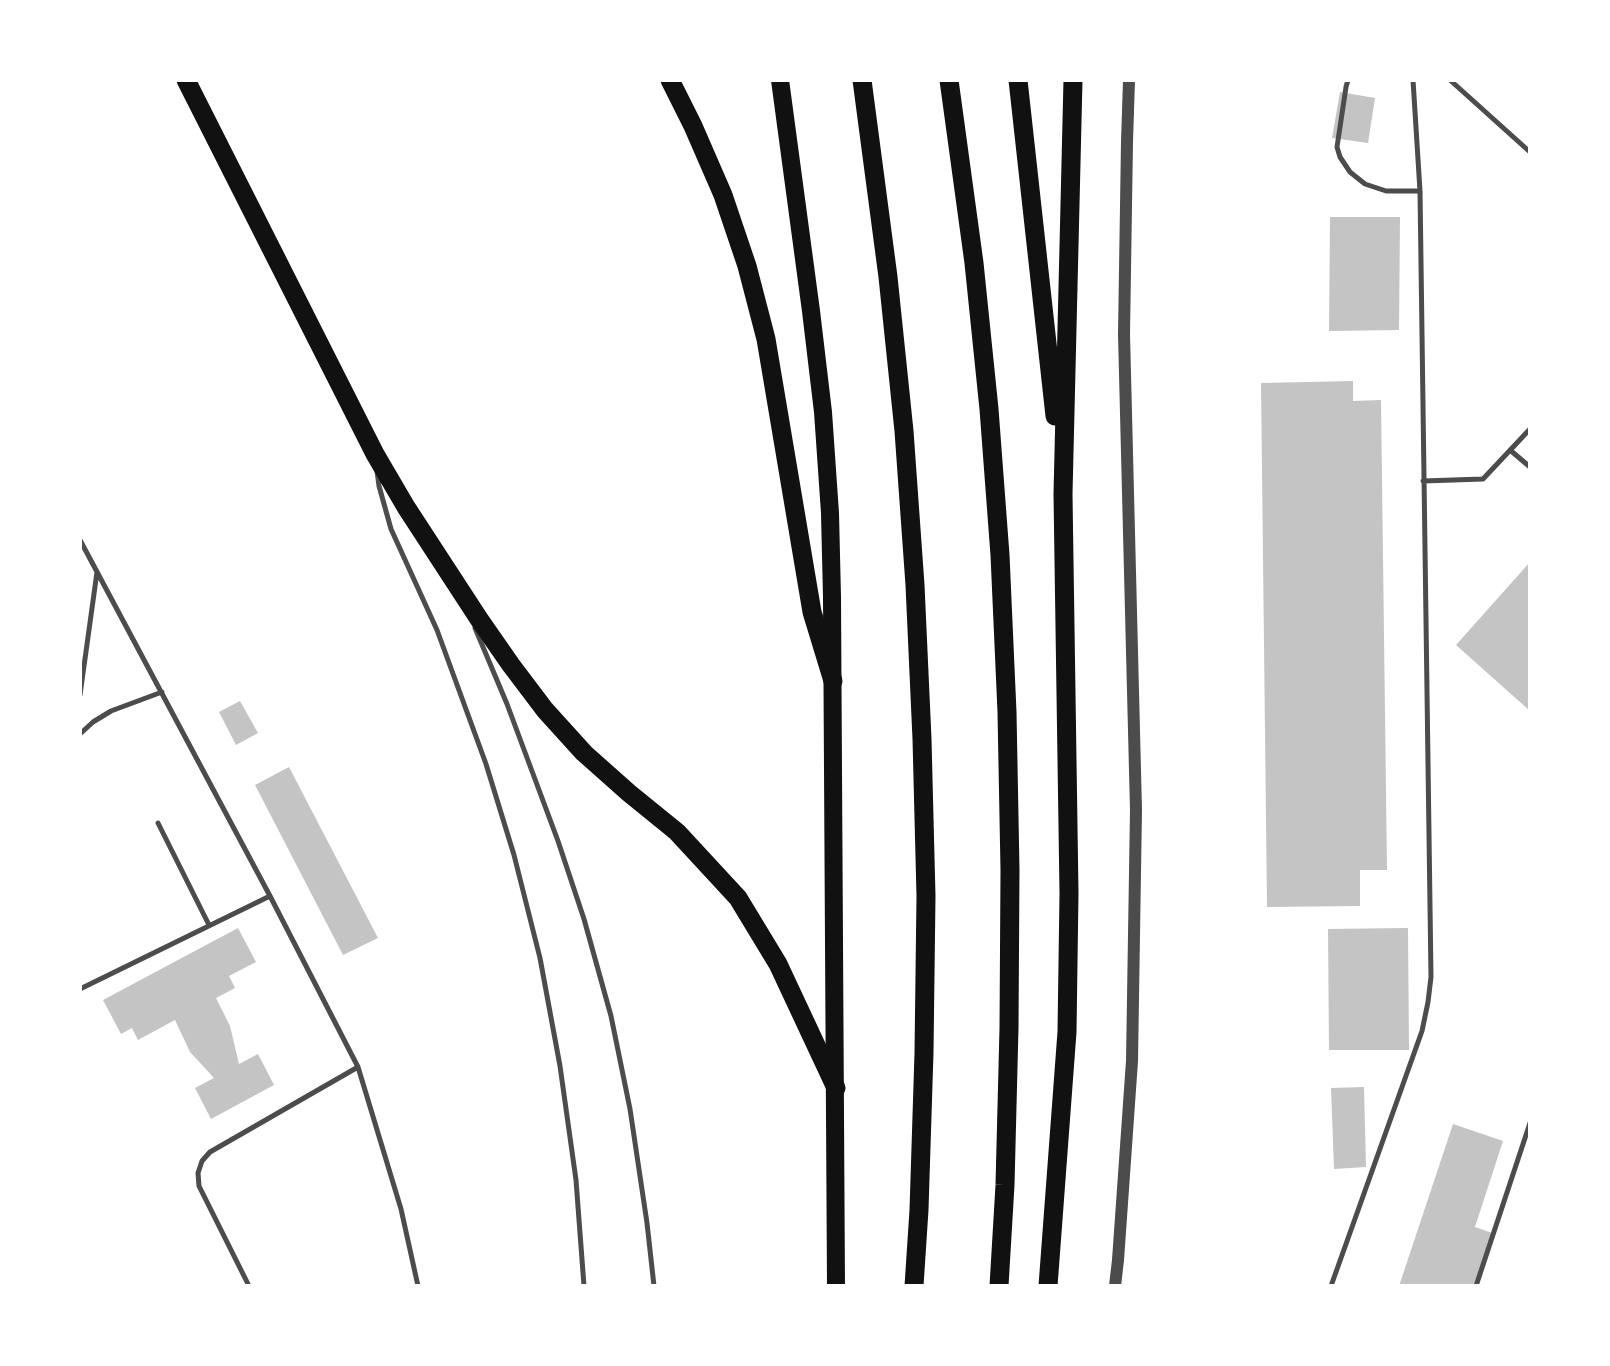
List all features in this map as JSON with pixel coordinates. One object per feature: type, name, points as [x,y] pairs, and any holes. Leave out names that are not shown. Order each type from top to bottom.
[{"type":"highway","points":[[186,80],[375,454],[406,508],[478,619],[545,710],[584,753],[677,832],[738,898],[778,964],[836,1088]]},
{"type":"highway","points":[[670,80],[723,195],[747,266],[766,339],[812,612],[833,681]]},
{"type":"highway","points":[[862,80],[888,277],[904,431],[921,714],[926,896],[925,1027],[914,1286]]},
{"type":"highway","points":[[949,80],[974,263],[989,409],[1000,555],[1007,712],[1009,1028],[999,1286]]},
{"type":"highway","points":[[1018,80],[1063,494]]},
{"type":"highway","points":[[1048,1286],[1067,1032],[1068,757],[1063,494],[1073,80]]},
{"type":"main road","points":[[780,80],[811,311],[830,513],[836,1286]]},
{"type":"main road","points":[[954,118],[961,80]]},
{"type":"street","points":[[1115,1286],[1132,1061],[1136,810],[1124,334],[1129,80]]},
{"type":"lane","points":[[1348,80],[1337,147],[1340,158],[1350,172],[1365,184],[1386,191],[1420,191]]},
{"type":"lane","points":[[1331,1286],[1422,1031],[1430,977],[1420,191],[1413,80]]},
{"type":"lane","points":[[1450,80],[1530,152]]},
{"type":"lane","points":[[1423,481],[1483,478],[1530,429]]},
{"type":"lane","points":[[1510,450],[1530,467]]},
{"type":"lane","points":[[375,454],[379,486],[391,529],[438,630],[486,764],[514,855],[540,958],[560,1066],[576,1180],[584,1286]]},
{"type":"lane","points":[[80,540],[358,1067],[397,1197],[418,1286]]},
{"type":"lane","points":[[448,571],[468,615]]},
{"type":"lane","points":[[80,695],[97,572]]},
{"type":"lane","points":[[473,625],[507,704],[558,841],[584,919],[611,1016],[630,1109],[648,1223],[654,1286]]},
{"type":"lane","points":[[80,734],[111,711],[162,692]]},
{"type":"lane","points":[[158,823],[209,925]]},
{"type":"lane","points":[[80,989],[270,896]]},
{"type":"lane","points":[[249,1286],[199,1186],[198,1173],[202,1161],[210,1152],[358,1067]]},
{"type":"lane","points":[[1476,1286],[1530,1123]]},
{"type":"building","points":[[1340,92],[1375,98],[1368,143],[1332,138]]},
{"type":"building","points":[[1330,217],[1400,217],[1399,330],[1329,331]]},
{"type":"building","points":[[1353,381],[1353,401],[1381,400],[1387,870],[1360,870],[1360,906],[1267,907],[1261,383]]},
{"type":"building","points":[[1530,562],[1530,711],[1456,645]]},
{"type":"building","points":[[240,701],[258,733],[236,745],[219,712]]},
{"type":"building","points":[[289,767],[378,938],[343,955],[255,785]]},
{"type":"building","points":[[238,928],[256,962],[229,976],[235,988],[216,998],[230,1026],[239,1064],[258,1054],[274,1085],[211,1119],[195,1088],[214,1078],[190,1052],[175,1020],[138,1040],[132,1028],[121,1034],[103,1000]]},
{"type":"building","points":[[1408,928],[1409,1050],[1329,1050],[1328,929]]},
{"type":"building","points":[[1364,1087],[1366,1167],[1334,1169],[1331,1088]]},
{"type":"building","points":[[1453,1124],[1503,1141],[1475,1227],[1495,1234],[1478,1286],[1399,1286]]}]
